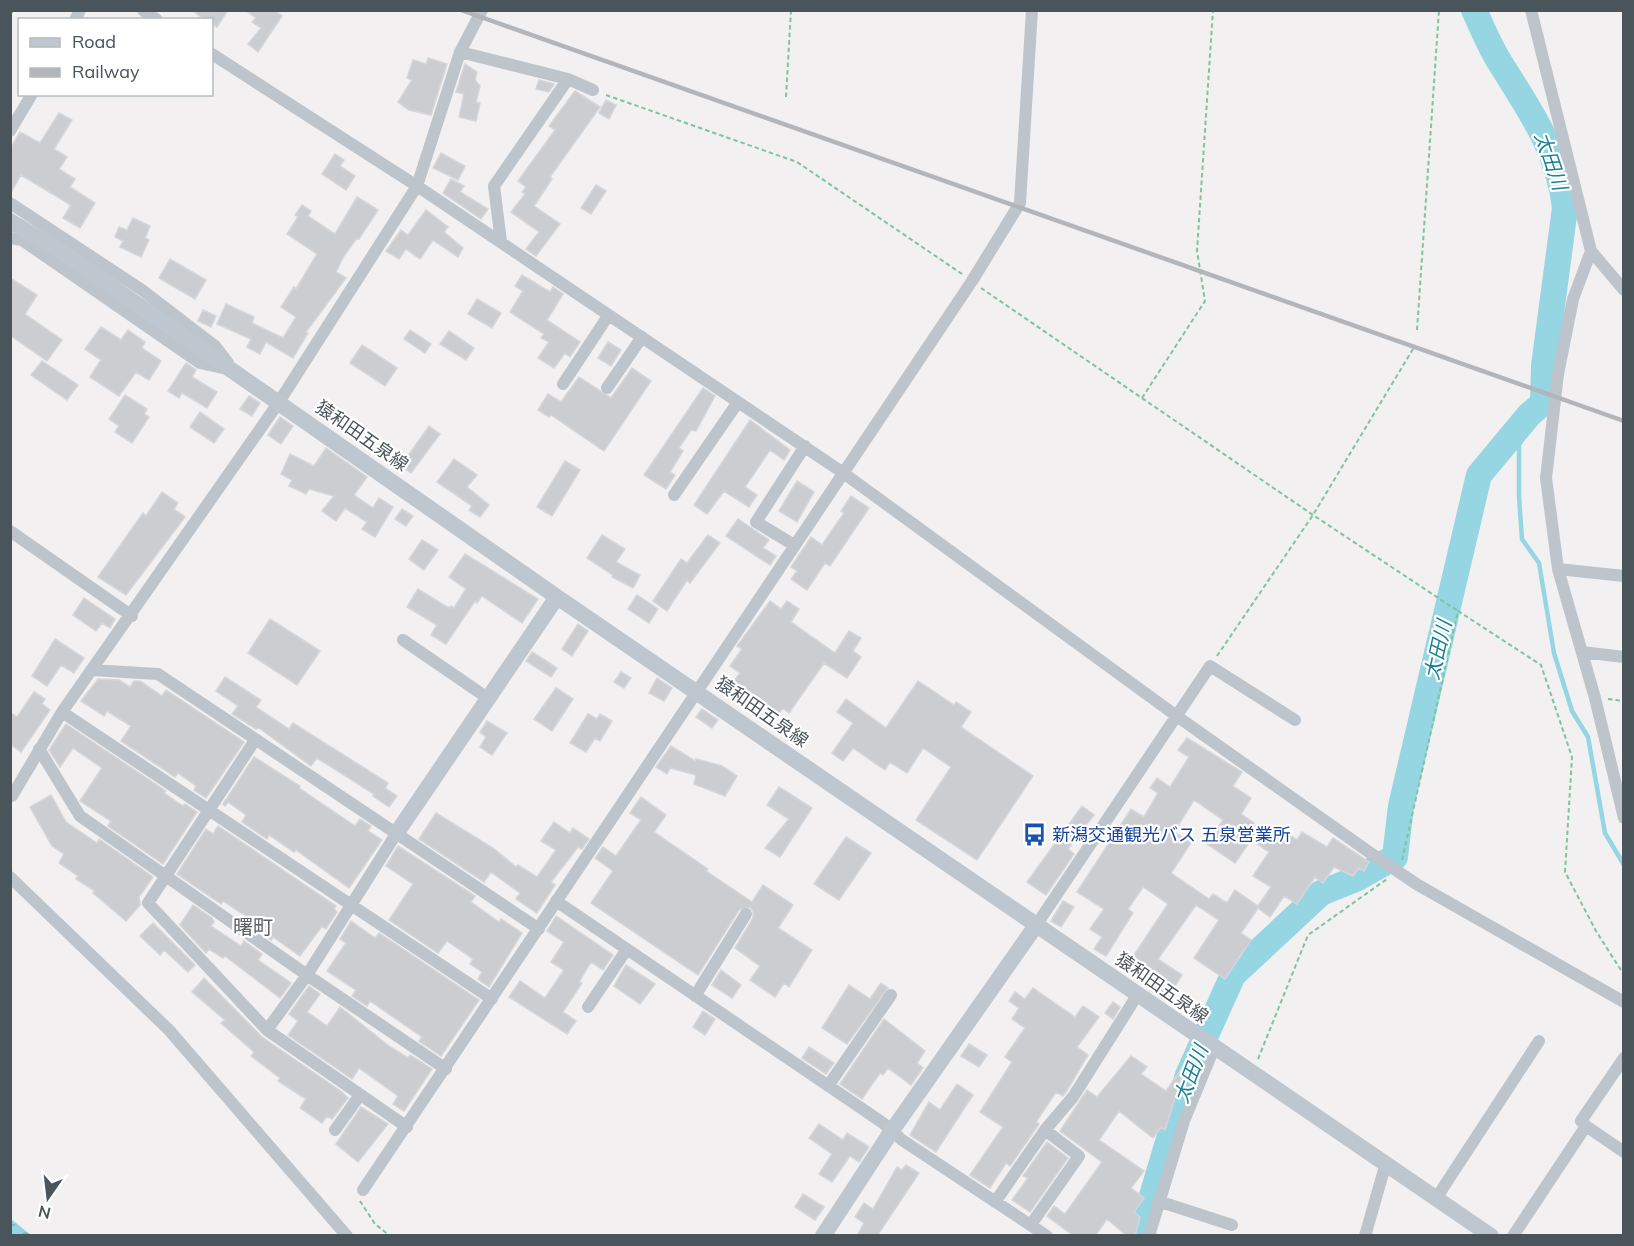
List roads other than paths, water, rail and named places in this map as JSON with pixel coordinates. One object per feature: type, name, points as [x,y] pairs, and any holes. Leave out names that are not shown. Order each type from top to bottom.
[{"type":"main road","name":"猿和田五泉線","points":[[10,221],[62,252],[557,597],[1491,1236]]},
{"type":"main road","points":[[396,834],[557,597]]},
{"type":"main road","points":[[824,1236],[891,1132],[1037,924]]},
{"type":"street","points":[[12,796],[62,712],[91,669],[132,616],[195,519],[279,402],[417,186],[460,52],[482,10]]},
{"type":"street","points":[[363,1190],[972,281],[1020,202],[1032,10]]},
{"type":"street","points":[[1531,10],[1591,251],[1623,290]]},
{"type":"street","points":[[460,52],[568,79],[593,90]]},
{"type":"street","points":[[213,55],[417,186],[805,446],[1178,717],[1376,857],[1397,866],[1623,1002]]},
{"type":"street","points":[[501,242],[494,186],[568,79]]},
{"type":"street","points":[[10,131],[31,96]]},
{"type":"street","points":[[10,202],[160,304],[215,346],[234,371]]},
{"type":"street","points":[[10,238],[22,240],[200,363],[234,371]]},
{"type":"street","points":[[1591,251],[1573,299],[1558,374],[1546,478],[1558,569],[1582,652],[1623,818]]},
{"type":"street","points":[[563,384],[608,316]]},
{"type":"street","points":[[607,388],[642,337]]},
{"type":"street","points":[[674,495],[738,402]]},
{"type":"street","points":[[794,545],[756,522],[805,446]]},
{"type":"street","points":[[10,531],[132,616]]},
{"type":"street","points":[[1558,569],[1623,576]]},
{"type":"street","points":[[403,640],[489,699]]},
{"type":"street","points":[[1582,652],[1623,657]]},
{"type":"street","points":[[1037,924],[1178,717],[1210,666],[1295,720]]},
{"type":"street","points":[[91,669],[158,674],[539,929]]},
{"type":"street","points":[[62,712],[207,811],[352,903],[492,999]]},
{"type":"street","points":[[255,740],[148,903],[267,1030],[407,1127]]},
{"type":"street","points":[[39,749],[80,816],[307,975],[446,1068]]},
{"type":"street","points":[[267,1030],[307,975],[396,834]]},
{"type":"street","points":[[10,877],[169,1030],[347,1236]]},
{"type":"street","points":[[556,901],[883,1123],[891,1132],[995,1202],[1032,1223],[1047,1236]]},
{"type":"street","points":[[695,996],[746,914]]},
{"type":"street","points":[[588,1006],[627,949]]},
{"type":"street","points":[[995,1202],[1045,1130],[1073,1097],[1138,994]]},
{"type":"street","points":[[828,1086],[891,995]]},
{"type":"street","points":[[1437,1197],[1539,1041]]},
{"type":"street","points":[[1149,1236],[1184,1121],[1214,1048]]},
{"type":"street","points":[[1623,1058],[1581,1121],[1623,1152]]},
{"type":"street","points":[[335,1130],[360,1095]]},
{"type":"street","points":[[1513,1236],[1586,1126]]},
{"type":"street","points":[[1032,1223],[1079,1156],[1045,1130]]},
{"type":"street","points":[[1365,1236],[1386,1163]]},
{"type":"street","points":[[1158,1201],[1232,1225]]},
{"type":"water","points":[[11,1219],[31,1235],[11,1235]]},
{"type":"waterway","name":"太田川","points":[[1140,1236],[1188,1075],[1233,975],[1321,893],[1358,878],[1395,857],[1401,806],[1479,475],[1529,415],[1543,403],[1544,366],[1565,208],[1556,167],[1541,130],[1495,55],[1474,10]]},
{"type":"waterway","points":[[1543,403],[1519,445],[1522,539],[1539,563],[1554,653],[1572,711],[1588,737],[1605,833],[1624,865]]},
{"type":"railway","points":[[461,10],[1624,421]]},
{"type":"place","name":"新潟交通観光バス 五泉営業所","points":[[1034,835]]},
{"type":"district","name":"曙町","points":[[253,927]]}]
